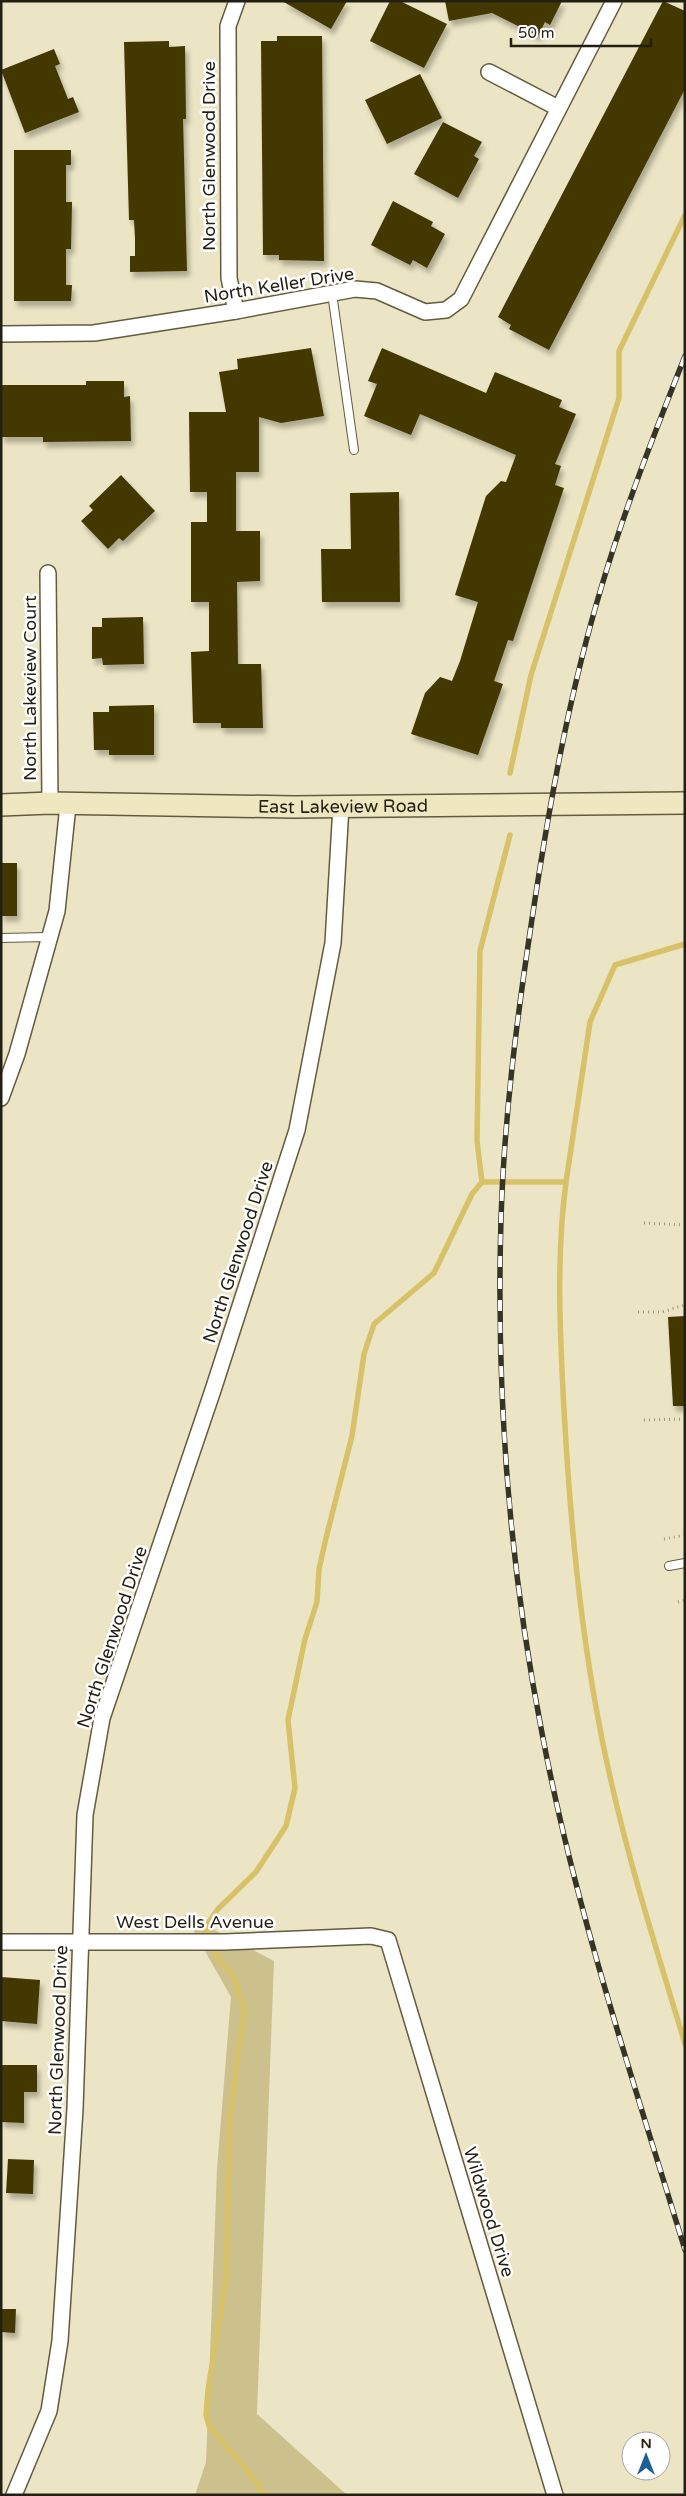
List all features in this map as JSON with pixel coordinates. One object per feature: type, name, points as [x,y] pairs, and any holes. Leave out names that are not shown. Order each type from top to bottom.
[{"type":"main road","name":"East Lakeview Road","points":[[1,805],[341,806],[685,802]]},
{"type":"street","name":"North Glenwood Drive","points":[[236,311],[228,278],[228,26],[237,1]]},
{"type":"street","name":"North Keller Drive","points":[[1,334],[94,334],[236,311],[356,288],[377,291],[425,312],[446,310],[461,298],[614,1]]},
{"type":"street","points":[[489,72],[558,108]]},
{"type":"street","name":"North Lakeview Court","points":[[1,1098],[17,1054],[48,937],[57,911],[59,804],[48,573]]},
{"type":"street","name":"North Glenwood Drive","points":[[14,2495],[49,2411],[60,2341],[75,2109],[85,1815],[102,1718],[213,1390],[297,1130],[333,943],[341,806]]},
{"type":"street","name":"West Dells Avenue","points":[[1,1942],[274,1941],[371,1936],[388,1940]]},
{"type":"street","name":"Wildwood Drive","points":[[388,1940],[556,2495]]},
{"type":"lane","points":[[332,293],[354,450]]},
{"type":"lane","points":[[1,938],[48,937]]},
{"type":"lane","points":[[669,1566],[685,1563]]},
{"type":"path","points":[[644,1223],[685,1224]]},
{"type":"path","points":[[638,1312],[662,1312],[685,1305]]},
{"type":"path","points":[[644,1420],[685,1419]]},
{"type":"path","points":[[664,1539],[685,1535]]},
{"type":"path","points":[[678,1602],[685,1600]]},
{"type":"shaded area","points":[[184,1914],[274,1961],[257,2414],[347,2495],[195,2495],[206,2462],[217,2169],[231,1997]]},
{"type":"building","points":[[282,1],[347,1],[331,29]]},
{"type":"building","points":[[390,1],[400,1],[447,24],[424,68],[370,41]]},
{"type":"building","points":[[445,1],[562,1],[550,25],[545,22],[538,36],[492,13],[449,21]]},
{"type":"building","points":[[663,1],[685,11],[685,89],[549,350],[509,329],[511,325],[498,317]]},
{"type":"building","points":[[277,36],[322,36],[324,261],[279,260],[279,255],[263,255],[261,41],[277,41]]},
{"type":"building","points":[[169,41],[169,47],[185,46],[186,119],[183,119],[187,271],[130,272],[130,256],[135,256],[135,238],[134,220],[129,220],[124,42]]},
{"type":"building","points":[[54,49],[60,64],[55,66],[68,99],[73,97],[79,112],[25,133],[1,70]]},
{"type":"building","points":[[420,74],[442,118],[387,144],[365,100]]},
{"type":"building","points":[[443,122],[482,142],[474,156],[479,159],[458,198],[414,174]]},
{"type":"building","points":[[14,150],[71,150],[71,165],[66,165],[66,202],[72,202],[71,249],[66,249],[66,285],[72,285],[71,301],[14,301]]},
{"type":"building","points":[[393,201],[433,222],[431,226],[445,234],[427,268],[413,260],[410,265],[371,245]]},
{"type":"building","points":[[311,348],[324,416],[281,423],[259,417],[259,472],[236,472],[236,531],[260,531],[260,581],[237,582],[238,664],[261,664],[263,728],[221,728],[221,723],[193,723],[191,652],[209,651],[209,602],[191,602],[191,522],[207,522],[207,492],[190,492],[189,412],[226,412],[219,372],[238,369],[237,359]]},
{"type":"building","points":[[382,348],[486,393],[495,372],[562,400],[559,407],[576,414],[555,464],[561,466],[555,485],[564,488],[513,641],[508,640],[494,681],[503,684],[478,755],[411,734],[425,693],[440,677],[452,681],[460,661],[478,602],[455,595],[486,496],[501,481],[506,482],[516,455],[420,414],[411,435],[364,416],[377,384],[368,381]]},
{"type":"building","points":[[86,381],[124,381],[124,397],[130,396],[131,441],[43,442],[43,437],[1,437],[1,385],[86,385]]},
{"type":"building","points":[[121,475],[155,511],[123,541],[119,538],[108,549],[81,521],[93,510],[89,506]]},
{"type":"building","points":[[399,492],[400,602],[322,602],[321,549],[351,549],[350,493]]},
{"type":"building","points":[[143,617],[144,664],[103,665],[102,658],[92,659],[92,627],[102,627],[102,618]]},
{"type":"building","points":[[154,705],[154,755],[109,755],[109,750],[94,750],[93,712],[109,712],[109,706]]},
{"type":"building","points":[[1,863],[17,863],[17,916],[1,916]]},
{"type":"building","points":[[685,1316],[685,1406],[673,1406],[668,1317]]},
{"type":"building","points":[[1,1977],[40,1980],[37,2024],[1,2021]]},
{"type":"building","points":[[1,2065],[37,2065],[37,2092],[24,2092],[24,2123],[1,2122]]},
{"type":"building","points":[[8,2159],[34,2160],[33,2194],[6,2193]]},
{"type":"building","points":[[1,2309],[16,2309],[15,2333],[1,2332]]},
{"type":"waterway","points":[[510,773],[531,675],[619,398],[619,351],[685,215]]},
{"type":"waterway","points":[[263,2495],[256,2481],[209,2426],[206,2415],[208,2390],[226,2278],[230,2117],[244,2010],[233,1974],[218,1960],[206,1926],[218,1909],[256,1872],[286,1826],[295,1788],[288,1720],[305,1639],[317,1602],[319,1569],[352,1436],[364,1354],[374,1324],[434,1273],[472,1194],[482,1182],[477,1141],[480,951],[510,835]]},
{"type":"waterway","points":[[482,1182],[566,1182],[590,1022],[615,965],[685,944]]},
{"type":"waterway","points":[[566,1182],[560,1267],[561,1353],[570,1504],[586,1643],[601,1735],[627,1847],[685,2044]]},
{"type":"railway","points":[[685,356],[620,527],[590,626],[561,750],[545,834],[521,993],[512,1068],[505,1143],[500,1283],[503,1412],[513,1542],[521,1606],[542,1733],[555,1799],[588,1929],[685,2250]]}]
